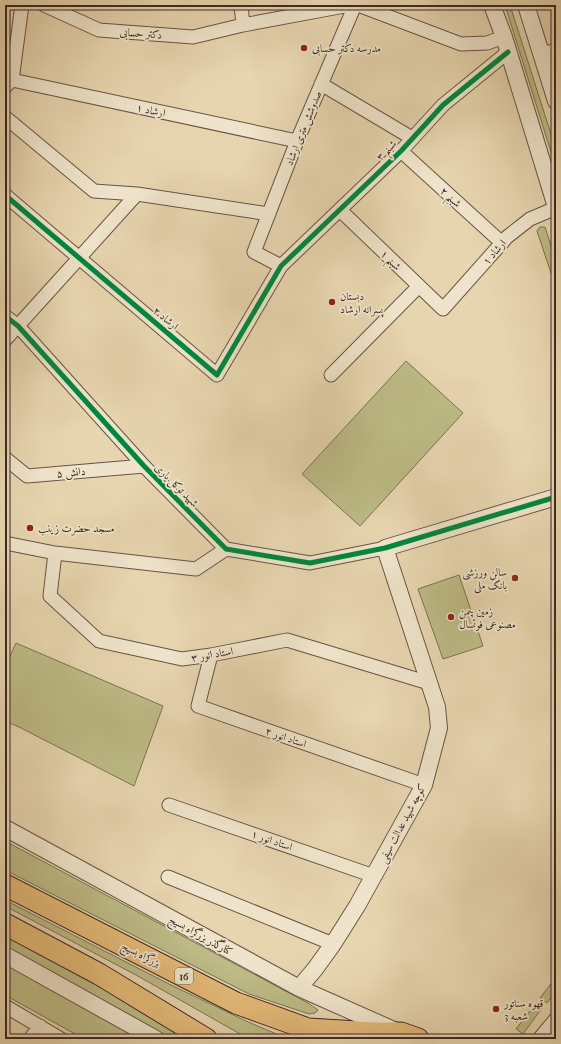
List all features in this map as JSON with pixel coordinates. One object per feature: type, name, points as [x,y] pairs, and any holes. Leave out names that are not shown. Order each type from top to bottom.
[{"type":"highway","name":"بزرگراه بسیج","points":[[5,885],[236,1003],[308,1029],[368,1036]]},
{"type":"highway","points":[[5,924],[100,974],[206,1039]]},
{"type":"highway","points":[[236,1003],[283,1029],[294,1039]]},
{"type":"highway","name":"16","points":[[368,1036],[410,1036]]},
{"type":"street","points":[[7,82],[22,5]]},
{"type":"street","name":"دکتر حسابی","points":[[44,5],[99,30],[193,37],[350,5]]},
{"type":"street","points":[[241,5],[243,26]]},
{"type":"street","name":"صدوشش متری ارشاد","points":[[281,266],[254,252],[297,141],[355,5]]},
{"type":"street","points":[[358,5],[461,44],[506,44]]},
{"type":"street","points":[[492,5],[506,44],[556,208]]},
{"type":"street","points":[[526,5],[549,52],[556,101]]},
{"type":"street","name":"شبنم ۳","points":[[281,266],[400,151],[443,105],[506,44]]},
{"type":"street","name":"ارشاد ۱","points":[[7,82],[297,141]]},
{"type":"street","points":[[321,84],[412,138]]},
{"type":"street","points":[[5,116],[94,191],[137,194],[268,214]]},
{"type":"street","name":"شبنم ۲","points":[[400,151],[502,243]]},
{"type":"street","points":[[5,340],[137,194]]},
{"type":"street","name":"ارشاد ۲","points":[[5,195],[217,375],[281,266]]},
{"type":"street","name":"ارشاد ۱","points":[[443,309],[507,237],[530,219],[556,208]]},
{"type":"street","name":"شبنم ۱","points":[[340,210],[443,309]]},
{"type":"street","points":[[331,375],[419,286]]},
{"type":"street","name":"شهید توکل یاری","points":[[5,316],[18,326],[144,466],[226,549]]},
{"type":"street","name":"دانش ۵","points":[[5,458],[27,476],[144,466]]},
{"type":"street","points":[[5,543],[55,553],[196,569],[226,549],[310,563],[385,548],[556,497]]},
{"type":"street","name":"کوچه شهید عدالت سیفی","points":[[298,988],[315,969],[333,944],[357,906],[424,785],[439,728],[437,707],[385,548]]},
{"type":"street","name":"استاد انور ۳","points":[[55,553],[50,596],[99,641],[182,659],[211,655],[287,640],[429,683]]},
{"type":"street","name":"استاد انور ۲","points":[[211,655],[198,706],[424,785]]},
{"type":"street","name":"استاد انور ۱","points":[[169,804],[374,876]]},
{"type":"street","name":"کنارگذر بزرگراه بسیج","points":[[5,828],[298,988],[410,1036]]},
{"type":"street","points":[[168,877],[333,944]]},
{"type":"street","points":[[5,955],[156,1039]]},
{"type":"street","points":[[5,1006],[61,1039]]},
{"type":"street","points":[[541,1039],[556,1021]]},
{"type":"street","points":[[30,1039],[40,1026]]},
{"type":"shaded area","points":[[505,5],[510,5],[556,150],[556,168]]},
{"type":"shaded area","points":[[540,227],[545,227],[556,262],[556,288],[537,231]]},
{"type":"shaded area","points":[[406,361],[463,413],[360,526],[302,474]]},
{"type":"shaded area","name":"زمین چمن مصنوعی فوتسال","points":[[459,575],[483,646],[443,659],[418,589]]},
{"type":"shaded area","points":[[16,643],[163,706],[134,786],[5,721],[5,654],[10,656]]},
{"type":"shaded area","points":[[5,841],[308,1003],[318,1010],[315,1013],[309,1014],[249,994],[5,870]]},
{"type":"shaded area","points":[[5,900],[169,984],[246,1021],[288,1039],[249,1039],[136,975],[5,906]]},
{"type":"shaded area","points":[[5,936],[74,972],[190,1039],[170,1039],[5,948]]},
{"type":"shaded area","points":[[5,963],[145,1039],[84,1039],[5,995]]},
{"type":"shaded area","points":[[556,977],[556,991],[547,1003],[540,998]]},
{"type":"shaded area","points":[[536,1003],[542,1008],[523,1034],[516,1029]]},
{"type":"cycle path","points":[[5,195],[217,375],[281,266],[401,151],[443,105],[508,52]]},
{"type":"cycle path","points":[[5,316],[18,326],[144,466],[226,549],[310,563],[385,548],[556,497]]},
{"type":"place","name":"مدرسه دکتر حسابی","points":[[304,48]]},
{"type":"place","name":"دبستان پسرانه ارشاد","points":[[332,302]]},
{"type":"place","name":"مسجد حضرت زینب","points":[[30,528]]},
{"type":"place","name":"سالن ورزشی بانک ملی","points":[[515,578]]},
{"type":"place","name":"زمین چمن مصنوعی فوتسال","points":[[451,617]]},
{"type":"place","name":"قهوه سناتور شعبه 3","points":[[496,1009]]}]
